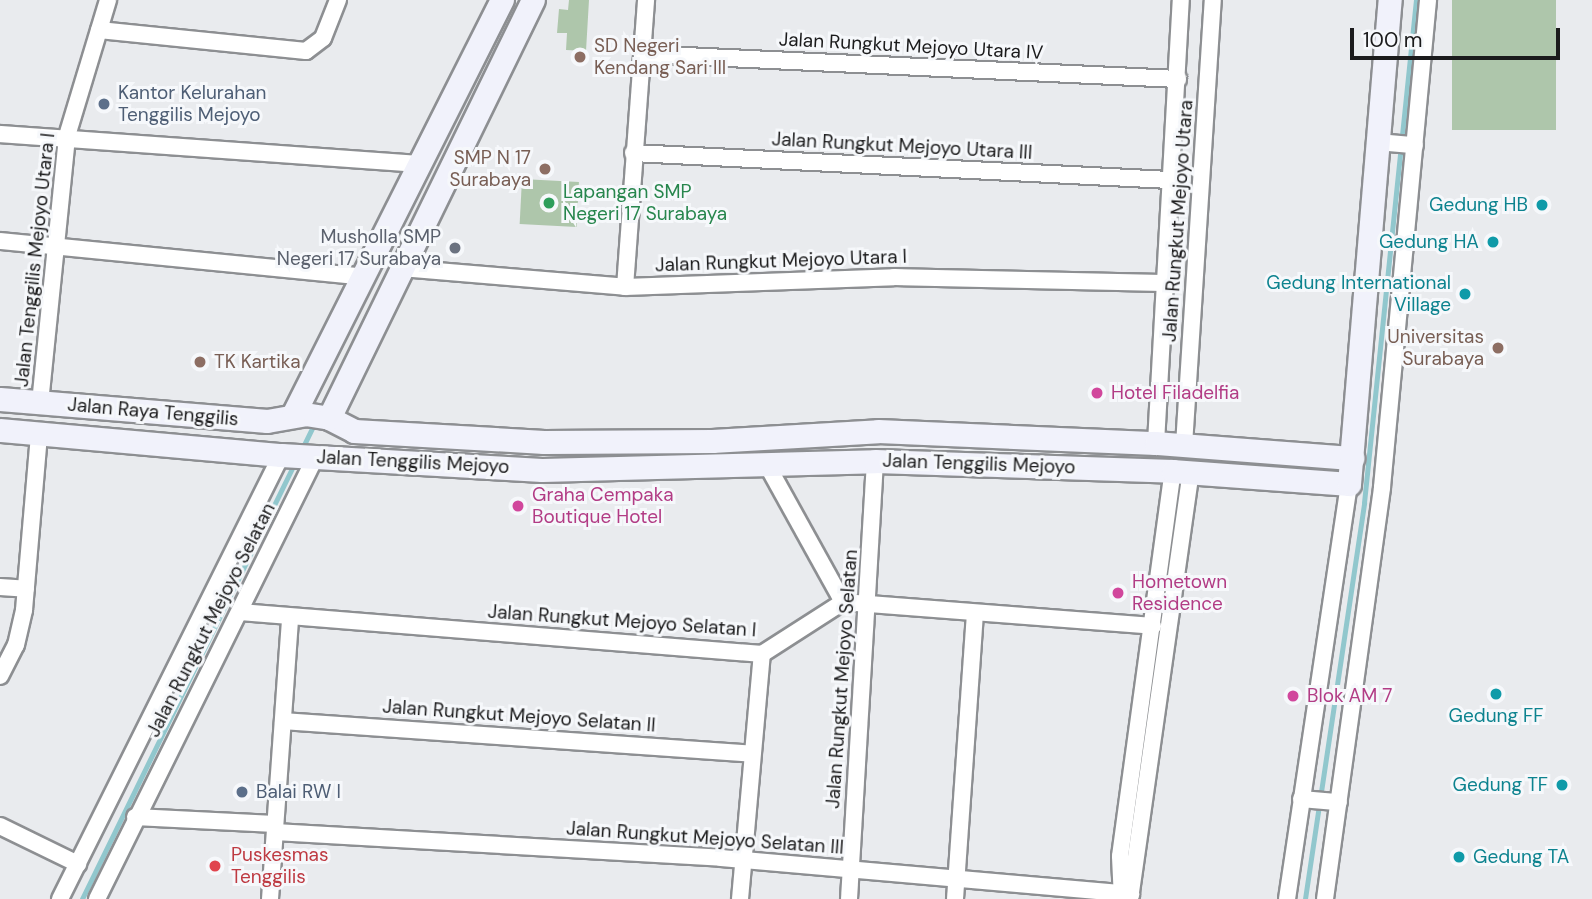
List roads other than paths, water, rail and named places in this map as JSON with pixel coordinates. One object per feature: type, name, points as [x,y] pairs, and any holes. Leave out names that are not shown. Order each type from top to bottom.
[{"type":"main road","points":[[312,416],[401,268],[502,0]]},
{"type":"main road","points":[[312,416],[366,277],[422,164],[450,139],[533,0]]},
{"type":"main road","points":[[1349,484],[1381,142],[1390,0]]},
{"type":"main road","name":"Jalan Raya Tenggilis","points":[[0,399],[267,421],[312,416]]},
{"type":"main road","points":[[177,446],[181,416]]},
{"type":"main road","name":"Jalan Tenggilis Mejoyo","points":[[312,416],[354,431],[544,442],[712,441],[878,431],[1156,443],[1352,458]]},
{"type":"main road","name":"Jalan Raya Tenggilis","points":[[0,430],[299,455]]},
{"type":"main road","points":[[1000,435],[1001,464]]},
{"type":"main road","points":[[542,470],[544,442]]},
{"type":"main road","name":"Jalan Tenggilis Mejoyo","points":[[299,455],[542,470],[664,470],[766,463],[875,461],[1001,464],[1182,472],[1349,484]]},
{"type":"main road","points":[[1326,482],[1334,467],[1328,456]]},
{"type":"street","name":"Jalan Tenggilis Mejoyo Utara I","points":[[40,403],[53,250],[67,136],[108,0]]},
{"type":"street","points":[[99,30],[306,51],[323,38],[338,0]]},
{"type":"street","points":[[625,287],[646,0]]},
{"type":"street","name":"Jalan Rungkut Mejoyo Utara","points":[[1156,443],[1181,0]]},
{"type":"street","name":"Jalan Rungkut Mejoyo Utara","points":[[1184,445],[1213,0]]},
{"type":"street","points":[[1325,899],[1334,801],[1382,487],[1411,145],[1427,0]]},
{"type":"street","points":[[1180,28],[1211,29]]},
{"type":"street","name":"Jalan Rungkut Mejoyo Utara IV","points":[[642,54],[1178,79]]},
{"type":"street","points":[[0,134],[67,136],[422,164]]},
{"type":"street","points":[[1381,142],[1411,145]]},
{"type":"street","name":"Jalan Rungkut Mejoyo Utara III","points":[[633,153],[1170,180]]},
{"type":"street","points":[[0,241],[53,250],[366,277]]},
{"type":"street","name":"Jalan Rungkut Mejoyo Utara I","points":[[401,268],[625,287],[894,277],[1163,283]]},
{"type":"street","points":[[1161,320],[1192,322]]},
{"type":"street","points":[[0,677],[19,636],[26,589],[39,434]]},
{"type":"street","name":"Jalan Rungkut Mejoyo Selatan","points":[[60,899],[78,864],[129,796],[240,612],[299,455]]},
{"type":"street","name":"Jalan Rungkut Mejoyo Selatan","points":[[97,899],[135,817],[129,796],[299,455]]},
{"type":"street","name":"Jalan Rungkut Mejoyo Selatan","points":[[849,899],[869,606],[875,461]]},
{"type":"street","points":[[766,463],[843,603],[975,615],[1153,626]]},
{"type":"street","points":[[1126,896],[1120,856],[1153,626],[1182,472]]},
{"type":"street","points":[[1126,896],[1182,472]]},
{"type":"street","points":[[1287,899],[1305,799],[1349,484]]},
{"type":"street","points":[[0,587],[26,589]]},
{"type":"street","name":"Jalan Rungkut Mejoyo Selatan I","points":[[240,612],[290,619],[762,654],[843,603]]},
{"type":"street","points":[[955,899],[975,615]]},
{"type":"street","points":[[270,899],[290,619]]},
{"type":"street","points":[[740,899],[762,654]]},
{"type":"street","name":"Jalan Rungkut Mejoyo Selatan II","points":[[283,721],[752,754]]},
{"type":"street","points":[[1305,799],[1334,801]]},
{"type":"street","name":"Jalan Rungkut Mejoyo Selatan III","points":[[135,817],[742,860],[957,878],[1126,896]]},
{"type":"street","points":[[0,827],[78,864]]},
{"type":"waterway","points":[[1305,899],[1364,503],[1416,0]]},
{"type":"waterway","points":[[302,449],[315,422]]},
{"type":"waterway","points":[[82,899],[295,463]]},
{"type":"place","name":"SD Negeri Kendang Sari III","points":[[580,57]]},
{"type":"place","name":"Kantor Kelurahan Tenggilis Mejoyo","points":[[104,104]]},
{"type":"place","name":"SMP N 17 Surabaya","points":[[545,169]]},
{"type":"place","name":"Lapangan SMP Negeri 17 Surabaya","points":[[549,203]]},
{"type":"place","name":"Gedung HB","points":[[1542,205]]},
{"type":"place","name":"Gedung HA","points":[[1493,242]]},
{"type":"place","name":"Musholla SMP Negeri 17 Surabaya","points":[[455,248]]},
{"type":"place","name":"Gedung International Village","points":[[1465,294]]},
{"type":"place","name":"Universitas Surabaya","points":[[1498,348]]},
{"type":"place","name":"TK Kartika","points":[[200,362]]},
{"type":"place","name":"Hotel Filadelfia","points":[[1097,393]]},
{"type":"place","name":"Graha Cempaka Boutique Hotel","points":[[518,506]]},
{"type":"place","name":"Hometown Residence","points":[[1118,593]]},
{"type":"place","name":"Gedung FF","points":[[1496,694]]},
{"type":"place","name":"Blok AM 7","points":[[1293,696]]},
{"type":"place","name":"Gedung TF","points":[[1562,785]]},
{"type":"place","name":"Balai RW I","points":[[242,792]]},
{"type":"place","name":"Gedung TA","points":[[1459,857]]},
{"type":"place","name":"Puskesmas Tenggilis","points":[[215,866]]}]
